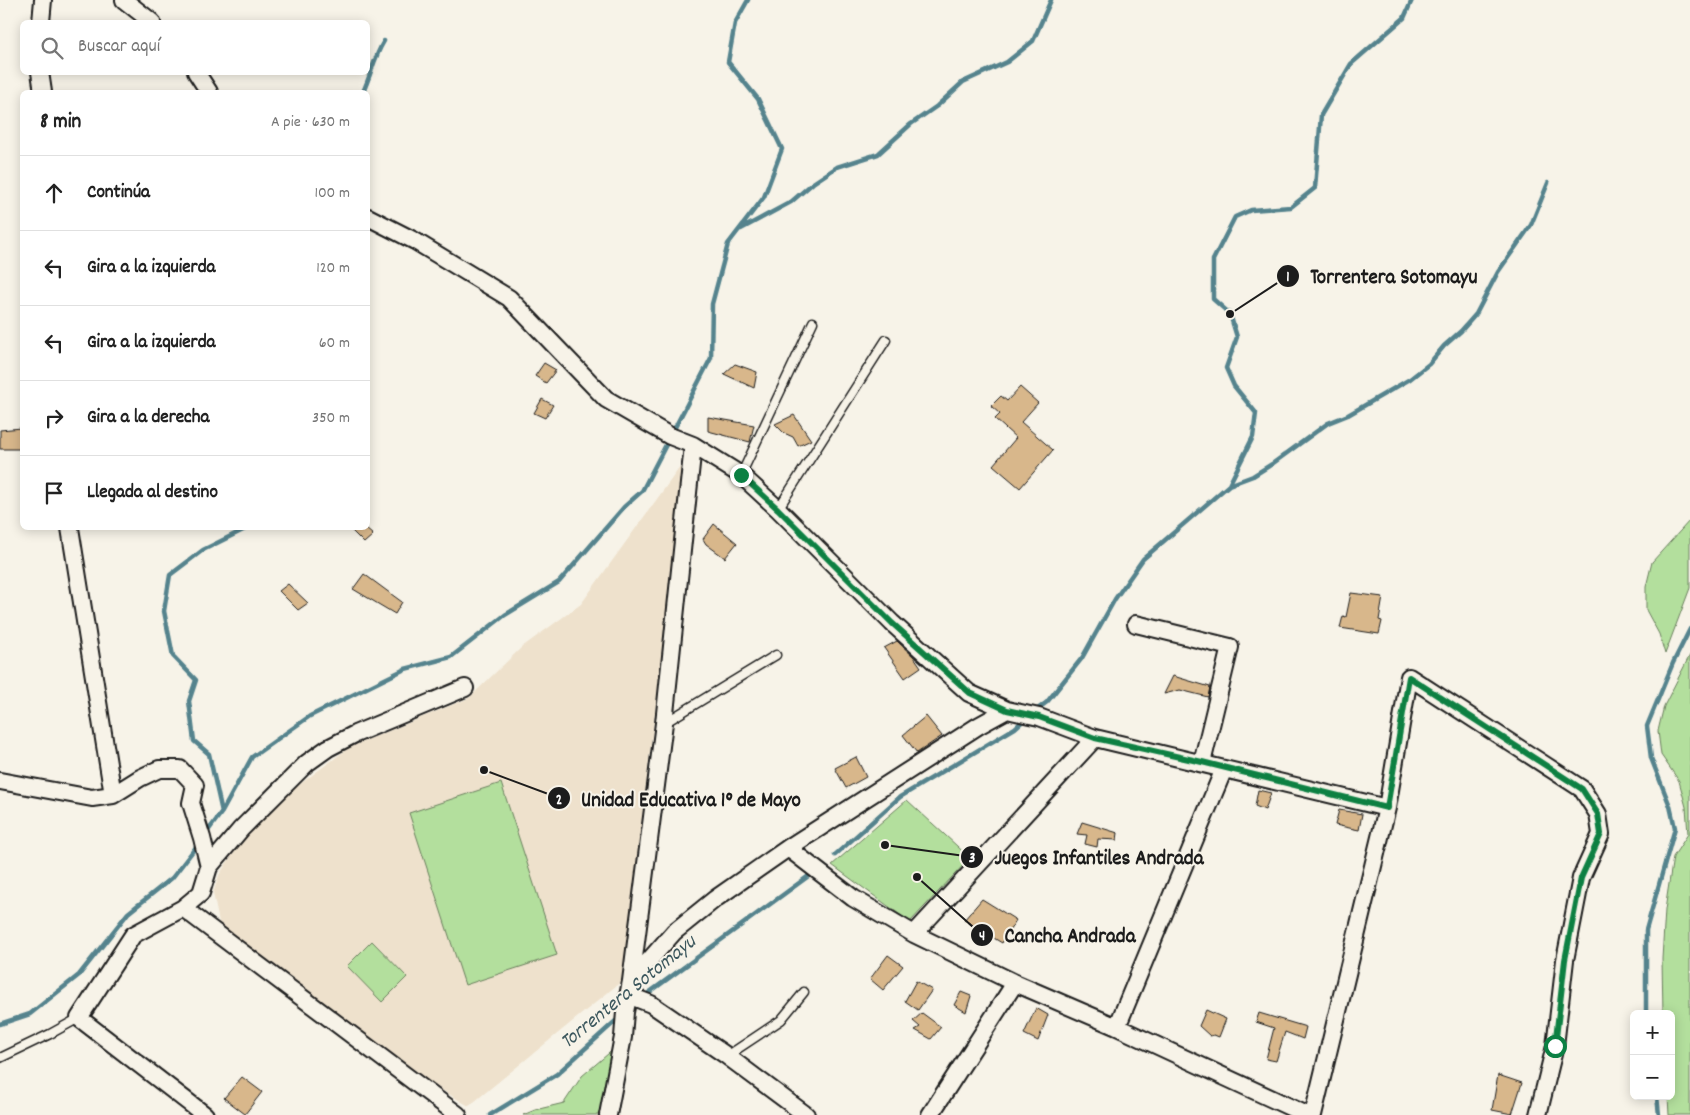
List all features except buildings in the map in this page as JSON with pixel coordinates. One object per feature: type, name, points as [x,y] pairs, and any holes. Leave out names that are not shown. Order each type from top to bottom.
[{"type":"street","points":[[41,20],[43,0]]},
{"type":"street","points":[[124,0],[149,20]]},
{"type":"street","points":[[40,75],[43,90]]},
{"type":"street","points":[[198,75],[208,90]]},
{"type":"street","points":[[370,218],[415,241],[508,298],[606,399],[670,436],[693,445],[741,475],[778,509],[892,623],[970,693],[1013,711],[1039,717],[1095,738],[1202,762],[1387,808]]},
{"type":"street","points":[[608,1115],[624,1037],[625,1012],[630,988],[664,724],[693,445]]},
{"type":"street","points":[[70,530],[113,795]]},
{"type":"street","points":[[1136,624],[1230,647],[1202,762]]},
{"type":"street","points":[[1313,1115],[1387,808],[1409,677],[1582,789],[1598,814],[1601,834],[1581,878],[1565,960],[1555,1046],[1538,1115]]},
{"type":"street","points":[[205,1115],[79,1018],[133,935],[183,908],[201,893],[208,867],[270,798],[307,763],[328,748],[356,734],[465,688]]},
{"type":"street","points":[[630,988],[674,932],[715,899],[788,848],[978,726],[1013,711]]},
{"type":"street","points":[[914,934],[1095,738]]},
{"type":"street","points":[[0,781],[92,798],[113,795],[140,778],[159,769],[180,769],[195,785],[192,803],[208,867]]},
{"type":"street","points":[[1117,1027],[1224,769]]},
{"type":"street","points":[[788,848],[853,898],[914,934],[1015,983],[1117,1027],[1307,1115]]},
{"type":"street","points":[[183,908],[438,1109],[458,1115]]},
{"type":"street","points":[[930,1115],[1015,983]]},
{"type":"street","points":[[630,988],[727,1056],[806,1115]]},
{"type":"lane","points":[[741,475],[813,322]]},
{"type":"lane","points":[[778,509],[886,340]]},
{"type":"lane","points":[[664,724],[776,655]]},
{"type":"lane","points":[[727,1056],[781,1020],[804,992]]},
{"type":"lane","points":[[0,1058],[79,1018]]},
{"type":"shaded area","points":[[683,463],[667,613],[622,981],[469,1106],[416,1075],[220,927],[213,893],[219,875],[251,826],[288,793],[350,747],[469,698],[522,647],[581,604]]},
{"type":"green space","points":[[1690,520],[1690,588],[1665,654],[1659,634],[1646,610],[1646,587],[1652,562]]},
{"type":"green space","points":[[1690,655],[1690,1115],[1669,1115],[1668,1100],[1675,1100],[1675,1010],[1663,1010],[1662,959],[1665,910],[1673,857],[1688,834],[1686,807],[1679,781],[1661,755],[1658,731],[1664,706]]},
{"type":"green space","points":[[501,783],[557,955],[465,985],[409,813]]},
{"type":"green space","points":[[907,800],[970,858],[910,922],[832,865]]},
{"type":"green space","points":[[372,941],[407,977],[382,1002],[347,966]]},
{"type":"green space","points":[[615,1048],[601,1115],[523,1115],[564,1103],[582,1076]]},
{"type":"waterway","points":[[205,835],[222,812],[252,757],[310,716],[405,669],[451,657],[505,615],[559,582],[624,507],[642,491],[711,358],[712,304],[728,244],[764,197],[782,149],[758,99],[728,62],[735,23],[748,0]]},
{"type":"waterway","points":[[741,229],[791,202],[813,183],[837,167],[878,154],[911,124],[937,106],[963,82],[1007,62],[1033,41],[1051,0]]},
{"type":"waterway","name":"Torrentera Sotomayu","points":[[1035,711],[1047,702],[1082,658],[1115,599],[1143,559],[1229,485],[1253,437],[1256,413],[1234,386],[1226,368],[1237,337],[1230,314],[1213,299],[1213,260],[1235,217],[1251,210],[1291,207],[1315,188],[1321,115],[1351,64],[1404,18],[1412,0]]},
{"type":"waterway","points":[[370,74],[384,41]]},
{"type":"waterway","points":[[364,90],[370,75]]},
{"type":"waterway","points":[[1229,485],[1253,476],[1328,423],[1348,415],[1410,379],[1429,364],[1476,314],[1498,272],[1531,225],[1548,183]]},
{"type":"waterway","points":[[222,812],[209,754],[194,741],[189,701],[196,680],[173,656],[164,611],[170,575],[203,550],[243,530]]},
{"type":"waterway","points":[[1646,1010],[1646,930],[1675,828],[1670,806],[1651,758],[1647,726],[1673,663],[1690,629]]},
{"type":"waterway","name":"Torrentera Sotomayu","points":[[835,855],[900,797],[1015,728],[1025,719]]},
{"type":"waterway","points":[[0,1024],[30,1014],[79,975],[128,913],[172,878],[199,843]]},
{"type":"waterway","name":"Torrentera Sotomayu","points":[[643,997],[810,875]]},
{"type":"waterway","name":"Torrentera Sotomayu","points":[[490,1115],[557,1074],[620,1017]]},
{"type":"waterway","points":[[1657,1100],[1659,1115]]},
{"type":"place","name":"Torrentera Sotomayu","points":[[1230,314]]},
{"type":"place","name":"Unidad Educativa 1° de Mayo","points":[[484,770]]},
{"type":"place","name":"Juegos Infantiles Andrada","points":[[885,845]]},
{"type":"place","name":"Cancha Andrada","points":[[917,877]]},
{"type":"route","points":[[741,475],[778,509],[892,623],[970,693],[1007,710],[1039,717],[1095,738],[1202,762],[1387,808],[1409,677],[1582,789],[1598,814],[1601,834],[1581,878],[1565,960],[1555,1046]]}]
